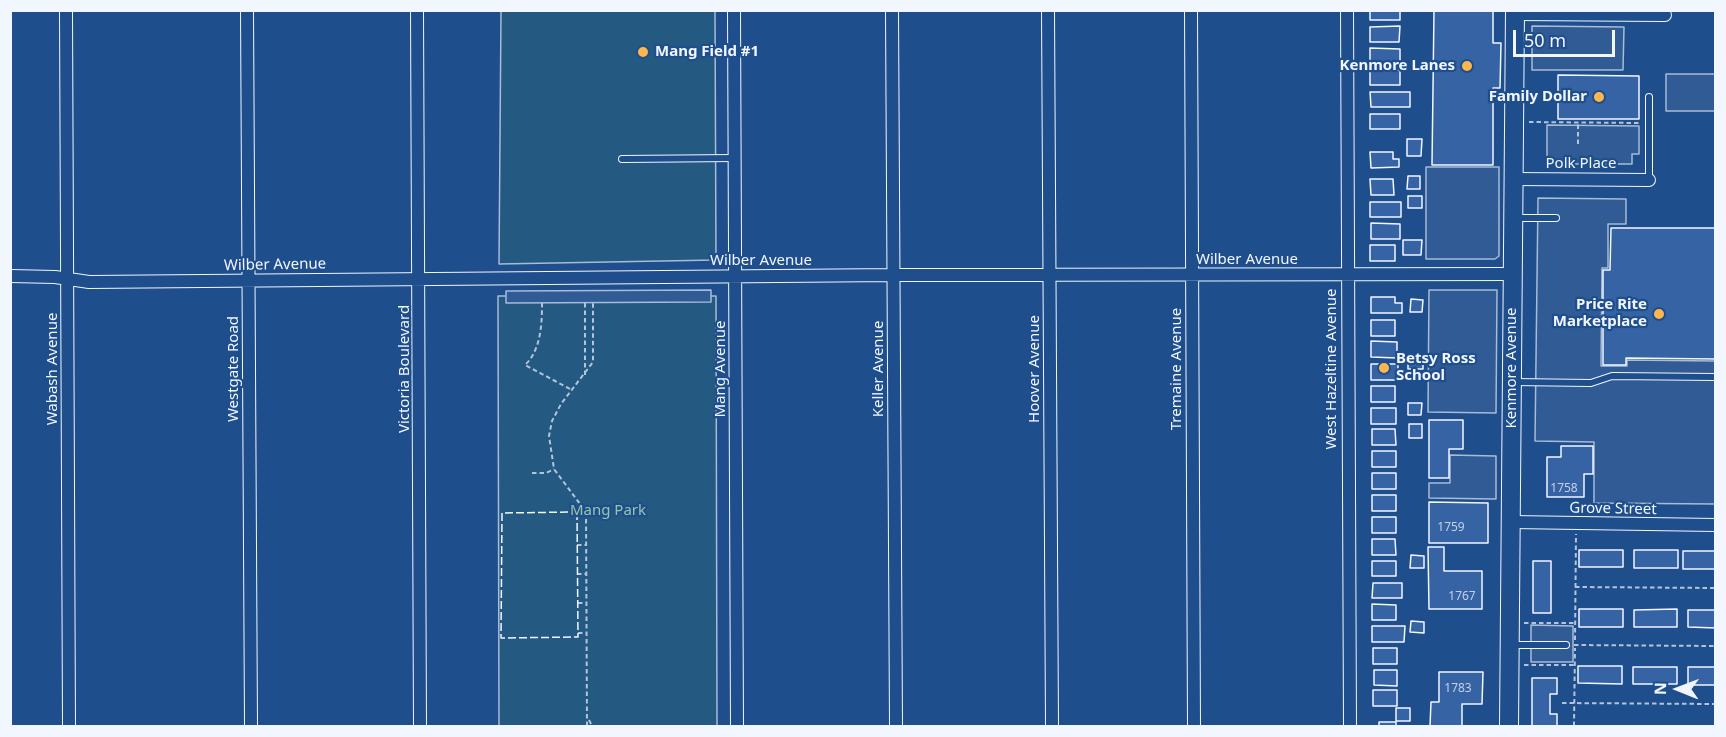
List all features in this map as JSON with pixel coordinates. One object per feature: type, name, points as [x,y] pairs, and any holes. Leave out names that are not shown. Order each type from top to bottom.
[{"type":"street","name":"Wabash Avenue","points":[[66,10],[69,726]]},
{"type":"street","name":"Westgate Road","points":[[247,10],[251,726]]},
{"type":"street","name":"Victoria Boulevard","points":[[417,10],[420,726]]},
{"type":"street","name":"Mang Avenue","points":[[734,10],[737,726]]},
{"type":"street","name":"Keller Avenue","points":[[892,10],[896,726]]},
{"type":"street","name":"Hoover Avenue","points":[[1048,10],[1053,726]]},
{"type":"street","name":"Tremaine Avenue","points":[[1191,10],[1194,726]]},
{"type":"street","name":"West Hazeltine Avenue","points":[[1347,10],[1350,726]]},
{"type":"street","points":[[1515,12],[1665,15]]},
{"type":"street","name":"Kenmore Avenue","points":[[1509,726],[1515,12]]},
{"type":"street","name":"Polk Place","points":[[1514,179],[1649,180]]},
{"type":"street","name":"Wilber Avenue","points":[[10,276],[90,282],[893,275],[1513,274]]},
{"type":"street","name":"Grove Street","points":[[1511,522],[1716,525]]},
{"type":"lane","points":[[1649,97],[1649,180]]},
{"type":"lane","points":[[622,159],[735,158]]},
{"type":"lane","points":[[1514,218],[1556,218]]},
{"type":"lane","points":[[1512,382],[1591,383],[1612,376],[1716,377]]},
{"type":"lane","points":[[1510,645],[1566,645]]},
{"type":"path","points":[[1527,122],[1639,123]]},
{"type":"path","points":[[1578,123],[1578,144]]},
{"type":"path","points":[[542,303],[542,322],[536,349],[525,365],[572,390]]},
{"type":"path","points":[[585,303],[585,375]]},
{"type":"path","points":[[587,726],[586,512],[554,469],[549,444],[552,421],[592,362],[594,351],[593,303]]},
{"type":"path","points":[[532,473],[546,473],[554,469]]},
{"type":"path","points":[[1574,726],[1576,534]]},
{"type":"path","points":[[577,545],[586,545]]},
{"type":"path","points":[[578,574],[586,574]]},
{"type":"path","points":[[1575,587],[1716,588]]},
{"type":"path","points":[[578,603],[586,603]]},
{"type":"path","points":[[1524,623],[1575,623]]},
{"type":"path","points":[[578,633],[587,633]]},
{"type":"path","points":[[1574,645],[1716,646]]},
{"type":"path","points":[[1523,665],[1575,665]]},
{"type":"path","points":[[1562,703],[1716,704]]},
{"type":"path","points":[[587,718],[592,726]]},
{"type":"green space","points":[[501,11],[715,11],[716,260],[499,264]]},
{"type":"green space","name":"Mang Park","points":[[498,296],[716,296],[717,726],[499,726]]},
{"type":"shaded area","points":[[1532,26],[1624,27],[1623,70],[1532,70]]},
{"type":"shaded area","points":[[1666,74],[1715,74],[1715,111],[1666,111]]},
{"type":"shaded area","points":[[1547,125],[1639,126],[1639,154],[1632,154],[1632,164],[1547,164]]},
{"type":"shaded area","points":[[1426,167],[1499,167],[1499,256],[1495,259],[1426,259]]},
{"type":"shaded area","points":[[1538,198],[1626,199],[1626,224],[1608,224],[1608,268],[1602,268],[1601,366],[1627,366],[1627,360],[1715,361],[1715,504],[1594,503],[1594,442],[1535,441]]},
{"type":"shaded area","points":[[711,290],[711,302],[506,303],[506,291]]},
{"type":"shaded area","points":[[1429,290],[1497,290],[1496,413],[1428,412]]},
{"type":"shaded area","points":[[1450,455],[1496,456],[1496,499],[1429,498],[1429,483],[1450,483]]},
{"type":"shaded area","points":[[1531,625],[1573,626],[1573,662],[1531,662]]},
{"type":"building","points":[[1370,10],[1400,10],[1400,20],[1370,20]]},
{"type":"building","name":"Kenmore Lanes","points":[[1434,10],[1493,10],[1493,43],[1501,43],[1500,88],[1493,88],[1493,165],[1432,165]]},
{"type":"building","points":[[1400,26],[1399,42],[1370,42],[1370,27]]},
{"type":"building","points":[[1370,48],[1400,49],[1400,64],[1370,63]]},
{"type":"building","points":[[1370,70],[1400,70],[1400,85],[1370,85]]},
{"type":"building","name":"Family Dollar","points":[[1558,75],[1639,76],[1639,119],[1558,119]]},
{"type":"building","points":[[1370,92],[1410,92],[1410,107],[1371,107]]},
{"type":"building","points":[[1370,114],[1400,114],[1400,129],[1370,129]]},
{"type":"building","points":[[1407,139],[1422,139],[1421,156],[1407,156]]},
{"type":"building","points":[[1370,152],[1393,152],[1393,159],[1399,159],[1399,167],[1371,168]]},
{"type":"building","points":[[1408,176],[1420,176],[1420,189],[1407,189]]},
{"type":"building","points":[[1370,179],[1393,179],[1394,195],[1371,195]]},
{"type":"building","points":[[1408,196],[1422,196],[1422,208],[1408,208]]},
{"type":"building","points":[[1370,202],[1401,202],[1401,217],[1370,217]]},
{"type":"building","points":[[1371,223],[1400,224],[1400,239],[1371,239]]},
{"type":"building","name":"Price Rite Marketplace","points":[[1611,228],[1716,228],[1716,359],[1626,358],[1626,365],[1603,365],[1603,270],[1610,270]]},
{"type":"building","points":[[1403,240],[1422,240],[1421,255],[1403,255]]},
{"type":"building","points":[[1370,245],[1395,245],[1395,261],[1370,261]]},
{"type":"building","points":[[1371,297],[1395,297],[1395,303],[1402,303],[1402,313],[1371,313]]},
{"type":"building","points":[[1411,299],[1423,300],[1422,312],[1410,312]]},
{"type":"building","points":[[1371,320],[1395,320],[1395,336],[1371,336]]},
{"type":"building","points":[[1371,341],[1397,342],[1397,358],[1371,357]]},
{"type":"building","points":[[1408,358],[1423,358],[1423,369],[1408,369]]},
{"type":"building","points":[[1371,364],[1398,364],[1398,380],[1371,380]]},
{"type":"building","points":[[1371,386],[1395,386],[1395,402],[1371,402]]},
{"type":"building","points":[[1408,403],[1422,403],[1421,415],[1408,415]]},
{"type":"building","points":[[1371,408],[1396,408],[1396,424],[1371,424]]},
{"type":"building","points":[[1429,420],[1463,420],[1463,449],[1449,449],[1449,478],[1429,478]]},
{"type":"building","points":[[1409,424],[1422,424],[1422,438],[1409,438]]},
{"type":"building","points":[[1372,429],[1395,429],[1396,445],[1372,445]]},
{"type":"building","points":[[1561,446],[1593,446],[1593,474],[1584,474],[1584,497],[1547,497],[1547,457],[1561,457]]},
{"type":"building","points":[[1372,451],[1396,451],[1396,467],[1372,467]]},
{"type":"building","points":[[1372,473],[1396,473],[1396,489],[1372,489]]},
{"type":"building","points":[[1372,495],[1396,495],[1396,511],[1372,511]]},
{"type":"building","points":[[1429,502],[1488,503],[1488,543],[1429,543]]},
{"type":"building","points":[[1372,517],[1396,517],[1396,533],[1372,533]]},
{"type":"building","points":[[1372,539],[1395,539],[1396,555],[1372,555]]},
{"type":"building","points":[[1428,547],[1444,547],[1444,571],[1482,571],[1482,609],[1429,609]]},
{"type":"building","points":[[1579,550],[1623,550],[1623,567],[1579,567]]},
{"type":"building","points":[[1634,550],[1678,550],[1678,568],[1634,568]]},
{"type":"building","points":[[1683,551],[1716,551],[1716,569],[1683,569]]},
{"type":"building","points":[[1411,555],[1424,556],[1424,568],[1410,568]]},
{"type":"building","points":[[1372,561],[1396,561],[1396,576],[1372,576]]},
{"type":"building","points":[[1533,561],[1551,561],[1551,613],[1533,613]]},
{"type":"building","points":[[1373,583],[1402,583],[1402,598],[1372,598]]},
{"type":"building","points":[[1372,604],[1396,605],[1396,620],[1372,620]]},
{"type":"building","points":[[1579,609],[1623,609],[1623,627],[1579,627]]},
{"type":"building","points":[[1677,609],[1677,627],[1634,627],[1634,610]]},
{"type":"building","points":[[1688,610],[1716,610],[1716,628],[1688,627]]},
{"type":"building","points":[[1411,621],[1424,622],[1424,633],[1410,632]]},
{"type":"building","points":[[1372,626],[1405,626],[1404,642],[1372,642]]},
{"type":"building","points":[[1373,648],[1397,648],[1397,664],[1373,664]]},
{"type":"building","points":[[1578,666],[1622,666],[1622,684],[1578,683]]},
{"type":"building","points":[[1633,667],[1677,667],[1677,684],[1633,684]]},
{"type":"building","points":[[1688,667],[1716,667],[1716,685],[1688,685]]},
{"type":"building","points":[[1374,670],[1397,670],[1397,686],[1374,685]]},
{"type":"building","points":[[1439,672],[1483,672],[1482,704],[1462,704],[1462,726],[1430,726],[1431,702],[1439,702]]},
{"type":"building","points":[[1532,678],[1557,678],[1557,694],[1550,694],[1550,714],[1557,714],[1557,726],[1532,726]]},
{"type":"building","points":[[1373,690],[1397,690],[1397,706],[1373,706]]},
{"type":"building","points":[[1396,708],[1410,708],[1410,721],[1396,721]]},
{"type":"building","points":[[1379,722],[1396,722],[1396,726],[1379,726]]},
{"type":"fence","points":[[577,512],[578,637],[501,638],[502,513],[577,512]]},
{"type":"place","name":"Mang Field #1","points":[[643,52]]},
{"type":"place","name":"Kenmore Lanes","points":[[1467,66]]},
{"type":"place","name":"Family Dollar","points":[[1599,97]]},
{"type":"place","name":"Price Rite Marketplace","points":[[1659,314]]},
{"type":"place","name":"Betsy Ross School","points":[[1384,368]]}]
